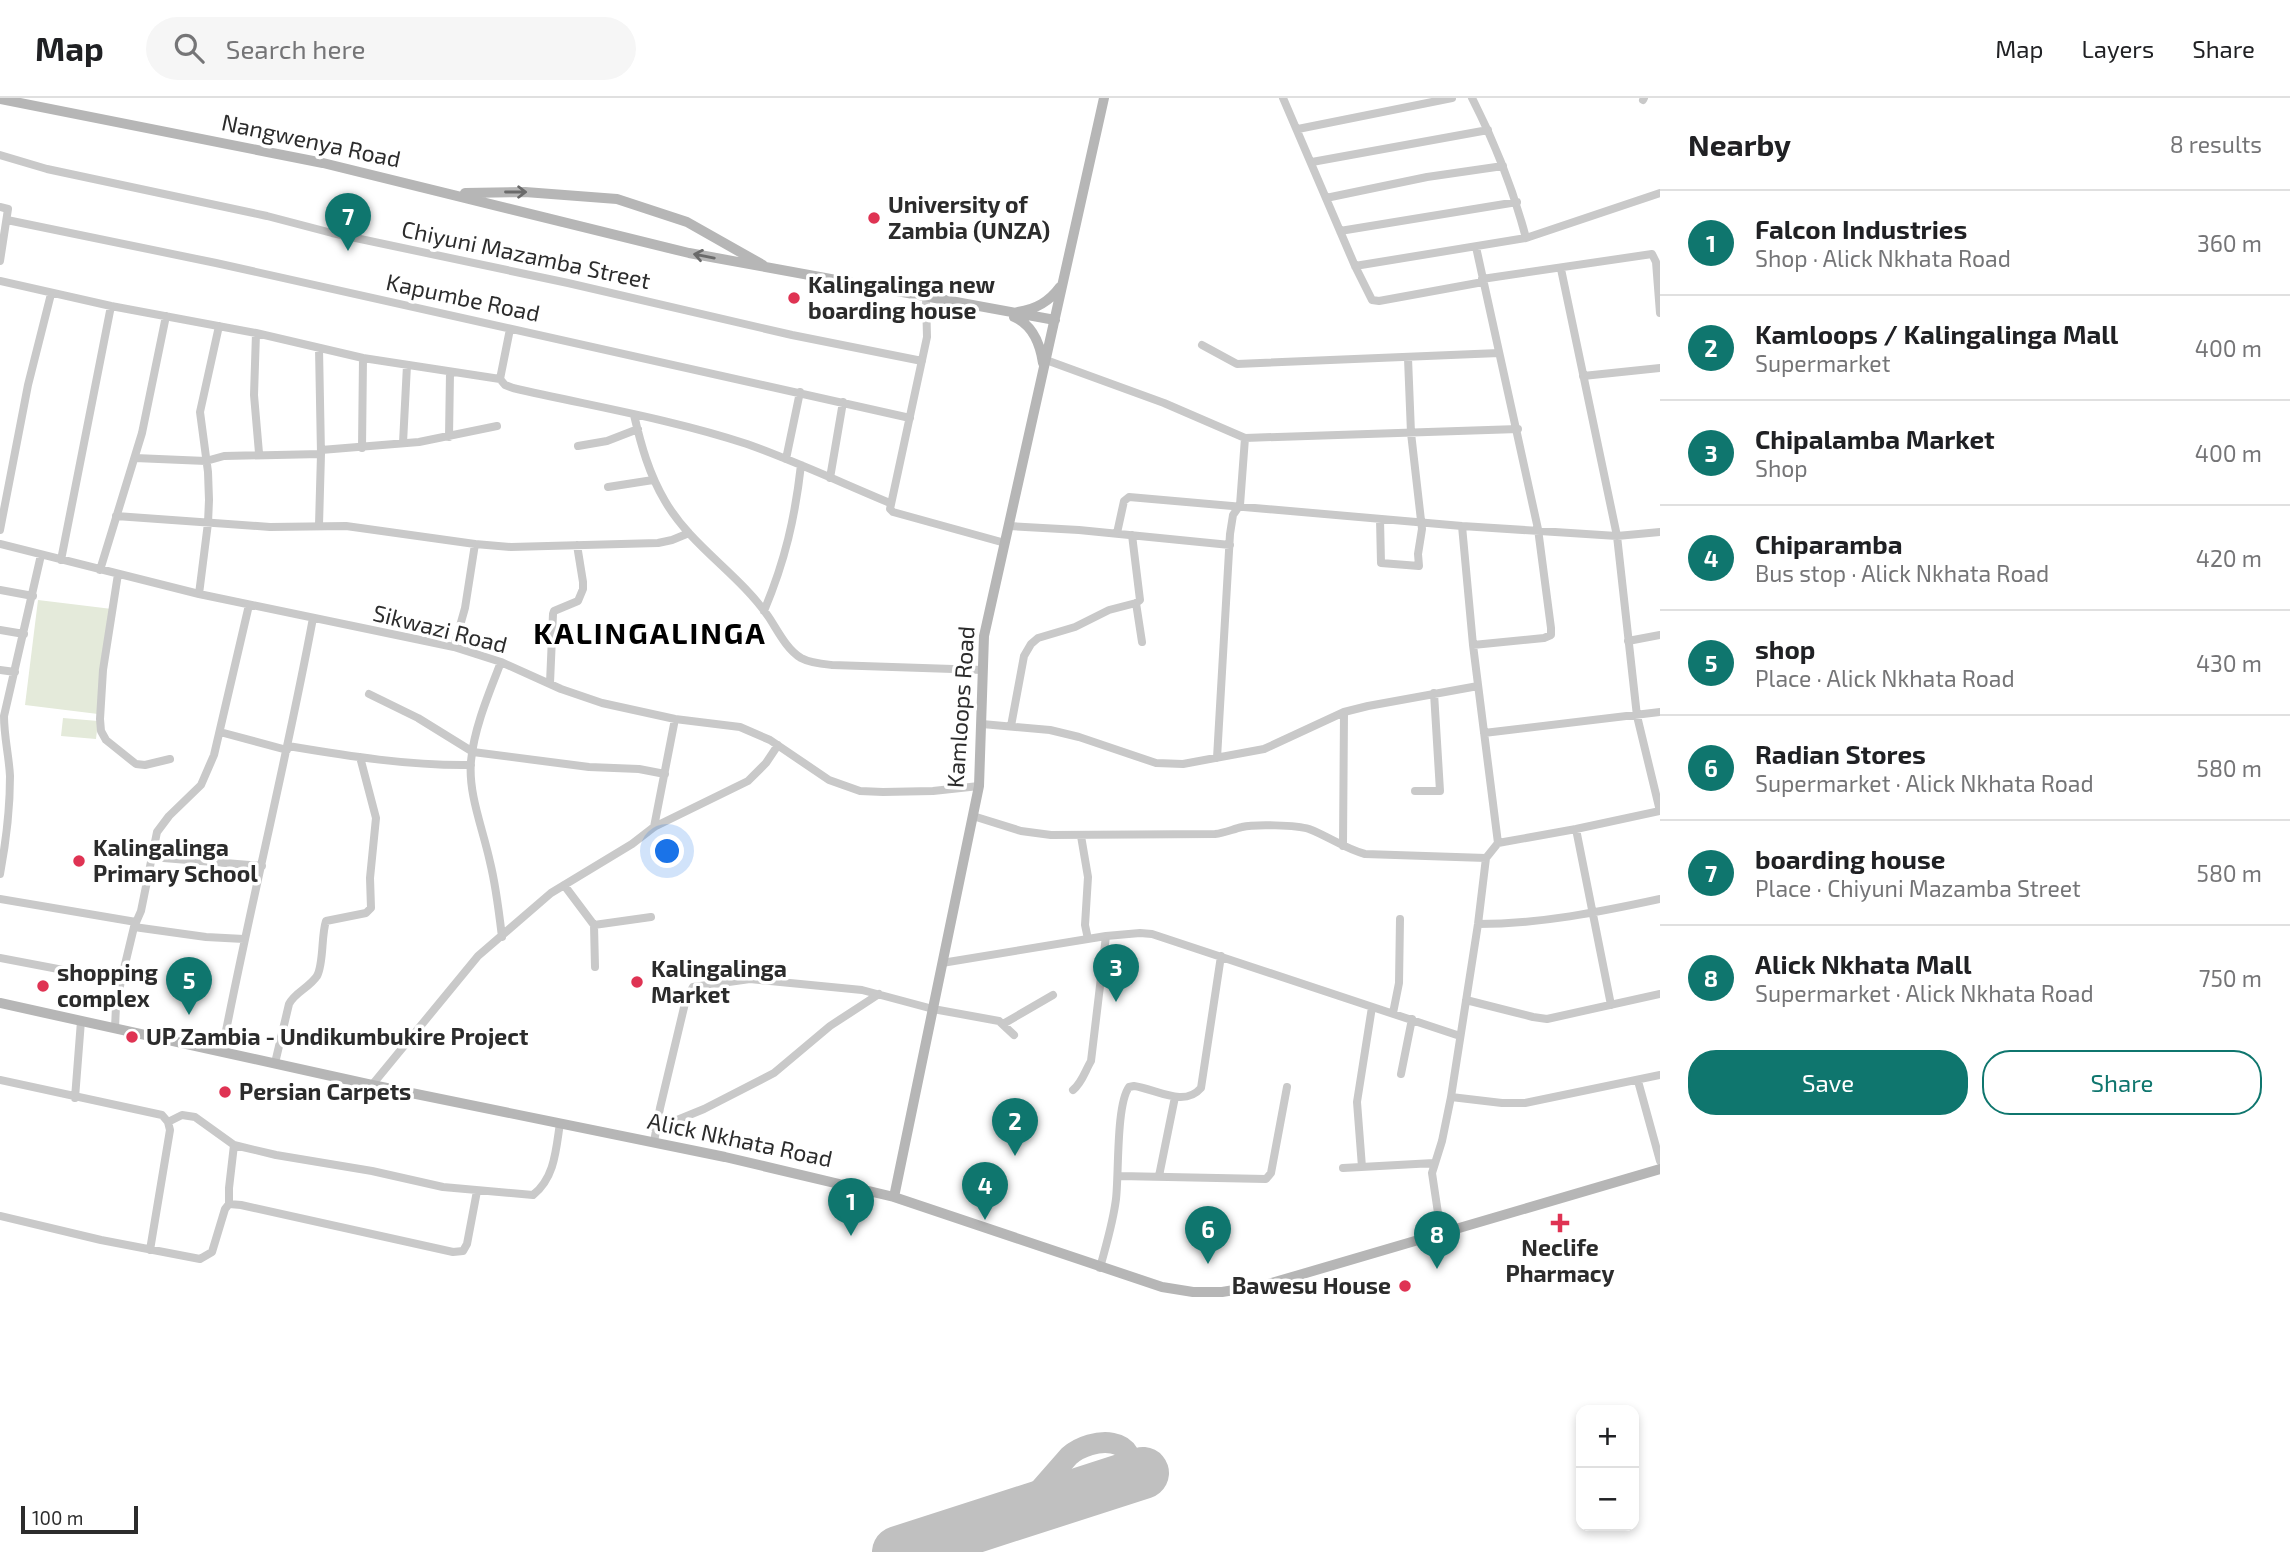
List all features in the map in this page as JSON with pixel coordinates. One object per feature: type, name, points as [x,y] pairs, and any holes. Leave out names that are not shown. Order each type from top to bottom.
[{"type":"main road","name":"Kamloops Road","points":[[894,1197],[979,786],[984,636],[1104,98]]},
{"type":"main road","name":"Nangwenya Road","points":[[0,99],[298,158],[611,235],[771,270],[1055,320]]},
{"type":"main road","name":"Nangwenya Road","points":[[448,194],[525,192],[617,200],[687,222],[771,270]]},
{"type":"main road","points":[[1005,312],[1032,309],[1055,294],[1063,283]]},
{"type":"main road","points":[[1005,312],[1020,319],[1032,330],[1040,345],[1043,361],[1041,377]]},
{"type":"main road","name":"Alick Nkhata Road","points":[[0,1003],[372,1085],[654,1142],[894,1197],[1100,1268],[1177,1290],[1231,1292],[1265,1285],[1660,1169]]},
{"type":"street","points":[[1283,98],[1355,266],[1370,297],[1375,301],[1651,254],[1656,262],[1660,313]]},
{"type":"street","points":[[1298,129],[1452,98]]},
{"type":"street","points":[[1472,98],[1517,202],[1526,238]]},
{"type":"street","points":[[1312,162],[1488,130]]},
{"type":"street","name":"Chiyuni Mazamba Street","points":[[0,155],[47,169],[267,216],[332,233],[534,275],[792,335],[922,361]]},
{"type":"street","points":[[1326,198],[1427,177],[1503,166]]},
{"type":"street","points":[[1355,266],[1526,238],[1660,192]]},
{"type":"street","points":[[1340,231],[1517,202]]},
{"type":"street","points":[[0,207],[8,209],[0,261]]},
{"type":"street","name":"Kapumbe Road","points":[[7,220],[216,263],[910,418]]},
{"type":"street","points":[[1473,645],[1551,635],[1538,529],[1476,247]]},
{"type":"street","points":[[1441,1233],[1433,1185],[1434,1163],[1442,1141],[1451,1097],[1486,859],[1498,843],[1660,811],[1656,774],[1637,716],[1617,536],[1561,269]]},
{"type":"street","points":[[0,281],[111,306],[256,332],[363,358],[500,379]]},
{"type":"street","points":[[0,530],[28,385],[51,293]]},
{"type":"street","points":[[926,298],[927,337],[890,509],[1006,543]]},
{"type":"street","points":[[61,560],[100,373],[111,306]]},
{"type":"street","points":[[100,570],[135,458],[166,316]]},
{"type":"street","points":[[199,594],[208,523],[206,461],[200,412],[219,326]]},
{"type":"street","points":[[510,329],[500,379],[505,386],[692,428],[745,444],[890,503]]},
{"type":"street","points":[[256,332],[254,395],[259,453]]},
{"type":"street","points":[[1202,345],[1237,364],[1499,353]]},
{"type":"street","points":[[319,348],[319,525]]},
{"type":"street","points":[[362,448],[363,358]]},
{"type":"street","points":[[1380,519],[1381,562],[1419,566],[1422,522],[1410,433],[1408,358]]},
{"type":"street","points":[[1046,360],[1164,403],[1245,438],[1518,429]]},
{"type":"street","points":[[403,443],[407,365]]},
{"type":"street","points":[[1583,376],[1660,368]]},
{"type":"street","points":[[449,437],[450,373]]},
{"type":"street","points":[[786,459],[800,392]]},
{"type":"street","points":[[830,478],[843,402]]},
{"type":"street","points":[[634,415],[653,481],[667,504],[689,534],[749,591],[800,658],[832,665],[983,670]]},
{"type":"street","points":[[135,458],[206,461],[224,456],[259,453],[321,452],[449,437],[497,426]]},
{"type":"street","points":[[578,446],[607,441],[638,429]]},
{"type":"street","points":[[1217,758],[1230,545],[1233,515],[1240,505],[1245,438]]},
{"type":"street","points":[[764,611],[780,573],[789,539],[802,465]]},
{"type":"street","points":[[608,487],[653,481]]},
{"type":"street","points":[[1116,534],[1124,501],[1129,497],[1462,526],[1617,536],[1660,532]]},
{"type":"street","points":[[116,516],[270,527],[346,526],[511,547],[658,543],[689,534]]},
{"type":"street","points":[[1009,526],[1230,545]]},
{"type":"street","points":[[1462,526],[1473,645],[1498,843]]},
{"type":"street","points":[[1011,726],[1024,656],[1031,644],[1038,638],[1075,627],[1119,606],[1140,600],[1132,535]]},
{"type":"street","name":"Sikwazi Road","points":[[0,544],[199,594],[454,648],[501,662],[602,703],[675,719],[740,727],[761,734],[830,780],[860,791],[933,791],[979,786]]},
{"type":"street","points":[[454,648],[465,608],[475,544]]},
{"type":"street","points":[[550,683],[553,614],[558,609],[578,601],[583,589],[577,545]]},
{"type":"street","points":[[0,874],[6,837],[2,716],[15,672],[41,555]]},
{"type":"street","points":[[118,574],[103,670],[100,719],[102,731],[107,740],[136,764],[170,760]]},
{"type":"street","points":[[0,590],[33,596]]},
{"type":"street","points":[[1136,603],[1142,642]]},
{"type":"street","points":[[114,1028],[121,981],[135,924],[141,911],[157,832],[205,779],[220,732],[249,605]]},
{"type":"street","points":[[222,1051],[244,939],[288,748],[313,618]]},
{"type":"street","points":[[0,629],[24,634]]},
{"type":"street","points":[[1628,641],[1660,635]]},
{"type":"street","points":[[501,662],[471,765],[475,799],[491,863],[502,937]]},
{"type":"street","points":[[0,670],[15,672]]},
{"type":"street","points":[[982,724],[1065,733],[1165,765],[1183,764],[1264,749],[1344,712],[1478,685]]},
{"type":"street","points":[[1415,791],[1440,791],[1434,693]]},
{"type":"street","points":[[369,694],[418,718],[473,752],[665,774]]},
{"type":"street","points":[[1343,846],[1344,712]]},
{"type":"street","points":[[1484,733],[1660,712]]},
{"type":"street","points":[[654,827],[675,719]]},
{"type":"street","points":[[220,732],[288,748],[439,765],[471,765]]},
{"type":"street","points":[[372,1085],[478,956],[551,893],[632,844],[654,827],[748,781],[766,763],[778,745]]},
{"type":"street","points":[[275,1063],[289,1004],[319,973],[326,921],[366,912],[371,908],[370,878],[376,818],[360,757]]},
{"type":"street","points":[[973,816],[1041,834],[1081,836],[1215,834],[1242,827],[1293,826],[1310,829],[1354,851],[1379,856],[1486,859]]},
{"type":"street","points":[[1576,829],[1611,1005]]},
{"type":"street","points":[[1081,836],[1088,877],[1085,925],[1088,939]]},
{"type":"street","points":[[151,858],[262,866]]},
{"type":"street","points":[[564,885],[594,925],[595,967]]},
{"type":"street","points":[[0,899],[206,937],[244,939]]},
{"type":"street","points":[[1478,924],[1524,922],[1594,913],[1660,899]]},
{"type":"street","points":[[594,925],[651,917]]},
{"type":"street","points":[[1393,1013],[1399,983],[1400,919]]},
{"type":"street","points":[[942,962],[1106,936],[1153,934],[1460,1036]]},
{"type":"street","points":[[1073,1090],[1080,1084],[1091,1061],[1106,936]]},
{"type":"street","points":[[1100,1268],[1113,1222],[1125,1093],[1129,1087],[1134,1086],[1188,1098],[1200,1088],[1221,956]]},
{"type":"street","points":[[0,958],[121,981]]},
{"type":"street","points":[[654,1142],[686,999],[688,992],[694,987],[750,979],[851,989],[1003,1024],[1014,1035]]},
{"type":"street","points":[[655,1129],[704,1109],[774,1073],[831,1026],[878,994]]},
{"type":"street","points":[[1466,1000],[1526,1016],[1547,1018],[1660,994]]},
{"type":"street","points":[[1003,1024],[1053,995]]},
{"type":"street","points":[[1362,1167],[1357,1102],[1372,1006]]},
{"type":"street","points":[[1401,1074],[1412,1019]]},
{"type":"street","points":[[75,1098],[81,1021]]},
{"type":"street","points":[[1451,1097],[1525,1103],[1660,1075]]},
{"type":"street","points":[[0,1080],[162,1115],[170,1130],[150,1250]]},
{"type":"street","points":[[1638,1080],[1660,1161]]},
{"type":"street","points":[[1119,1176],[1218,1176],[1262,1180],[1269,1177],[1287,1087]]},
{"type":"street","points":[[1159,1176],[1175,1097]]},
{"type":"street","points":[[168,1122],[182,1115],[195,1117],[234,1145],[276,1155],[477,1191],[533,1195],[548,1178],[555,1160],[561,1123]]},
{"type":"street","points":[[0,1216],[200,1259],[212,1252],[222,1214],[229,1204],[234,1145]]},
{"type":"street","points":[[1343,1168],[1434,1163]]},
{"type":"street","points":[[229,1204],[453,1252],[463,1251],[467,1244],[477,1191]]},
{"type":"green space","points":[[38,600],[112,609],[98,714],[25,705]]},
{"type":"green space","points":[[63,718],[98,721],[96,739],[61,736]]},
{"type":"taxiway","points":[[1019,1513],[1069,1456],[1090,1445],[1112,1443],[1122,1447],[1128,1453],[1128,1477]]},
{"type":"runway","points":[[898,1552],[1143,1473]]},
{"type":"place","name":"University of Zambia (UNZA)","points":[[874,218]]},
{"type":"place","name":"boarding house","points":[[348,251]]},
{"type":"place","name":"Kalingalinga new boarding house","points":[[794,298]]},
{"type":"place","name":"Kalingalinga Primary School","points":[[79,861]]},
{"type":"place","name":"Kalingalinga Market","points":[[637,982]]},
{"type":"place","name":"shopping complex","points":[[43,986]]},
{"type":"place","name":"Chipalamba Market","points":[[1116,1002]]},
{"type":"place","name":"shop","points":[[189,1015]]},
{"type":"place","name":"UP Zambia - Undikumbukire Project","points":[[132,1037]]},
{"type":"place","name":"Persian Carpets","points":[[225,1092]]},
{"type":"place","name":"Kamloops / Kalingalinga Mall","points":[[1015,1156]]},
{"type":"place","name":"Chiparamba","points":[[985,1220]]},
{"type":"place","name":"Neclife Pharmacy","points":[[1560,1223]]},
{"type":"place","name":"Falcon Industries","points":[[851,1236]]},
{"type":"place","name":"Radian Stores","points":[[1208,1264]]},
{"type":"place","name":"Alick Nkhata Mall","points":[[1437,1269]]},
{"type":"place","name":"Bawesu House","points":[[1405,1286]]},
{"type":"district","name":"KALINGALINGA","points":[[650,634]]}]
